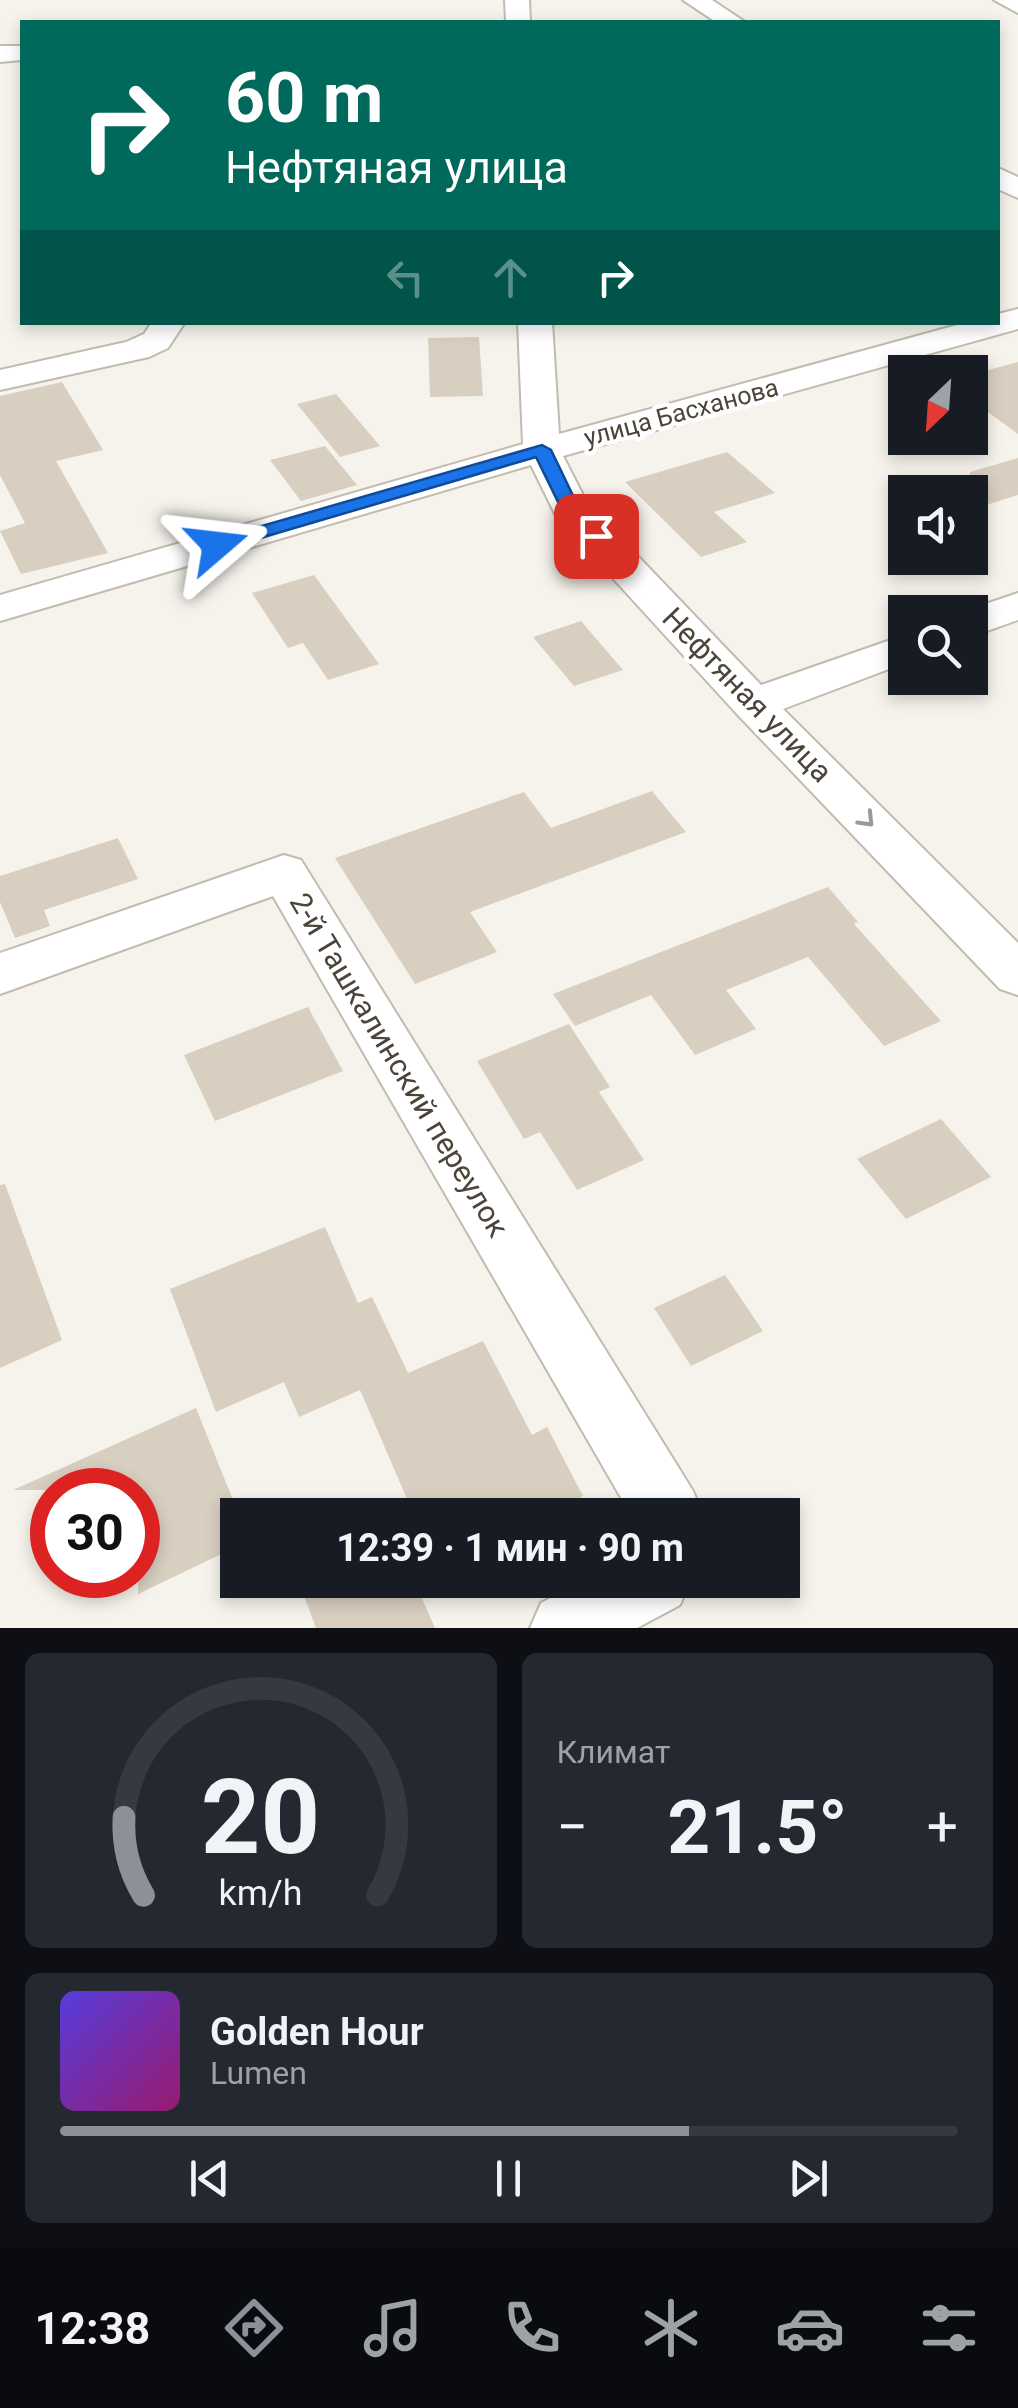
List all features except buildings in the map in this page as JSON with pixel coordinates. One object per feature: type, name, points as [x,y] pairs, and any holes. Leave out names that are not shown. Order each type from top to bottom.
[{"type":"street","points":[[695,0],[730,20]]},
{"type":"street","points":[[1006,0],[1018,6]]},
{"type":"street","points":[[0,380],[137,350],[156,341],[167,325]]},
{"type":"street","name":"Нефтяная улица","points":[[535,325],[542,450],[570,508],[753,704],[1018,975]]},
{"type":"street","name":"улица Басханова","points":[[0,608],[542,450],[996,325]]},
{"type":"street","points":[[988,617],[1018,606]]},
{"type":"street","points":[[753,704],[888,654]]},
{"type":"street","name":"2-й Ташкалинский переулок","points":[[0,974],[284,873],[659,1498]]},
{"type":"street","points":[[566,1628],[622,1598]]},
{"type":"route","points":[[217,545],[542,450],[570,508],[596,536]]}]
